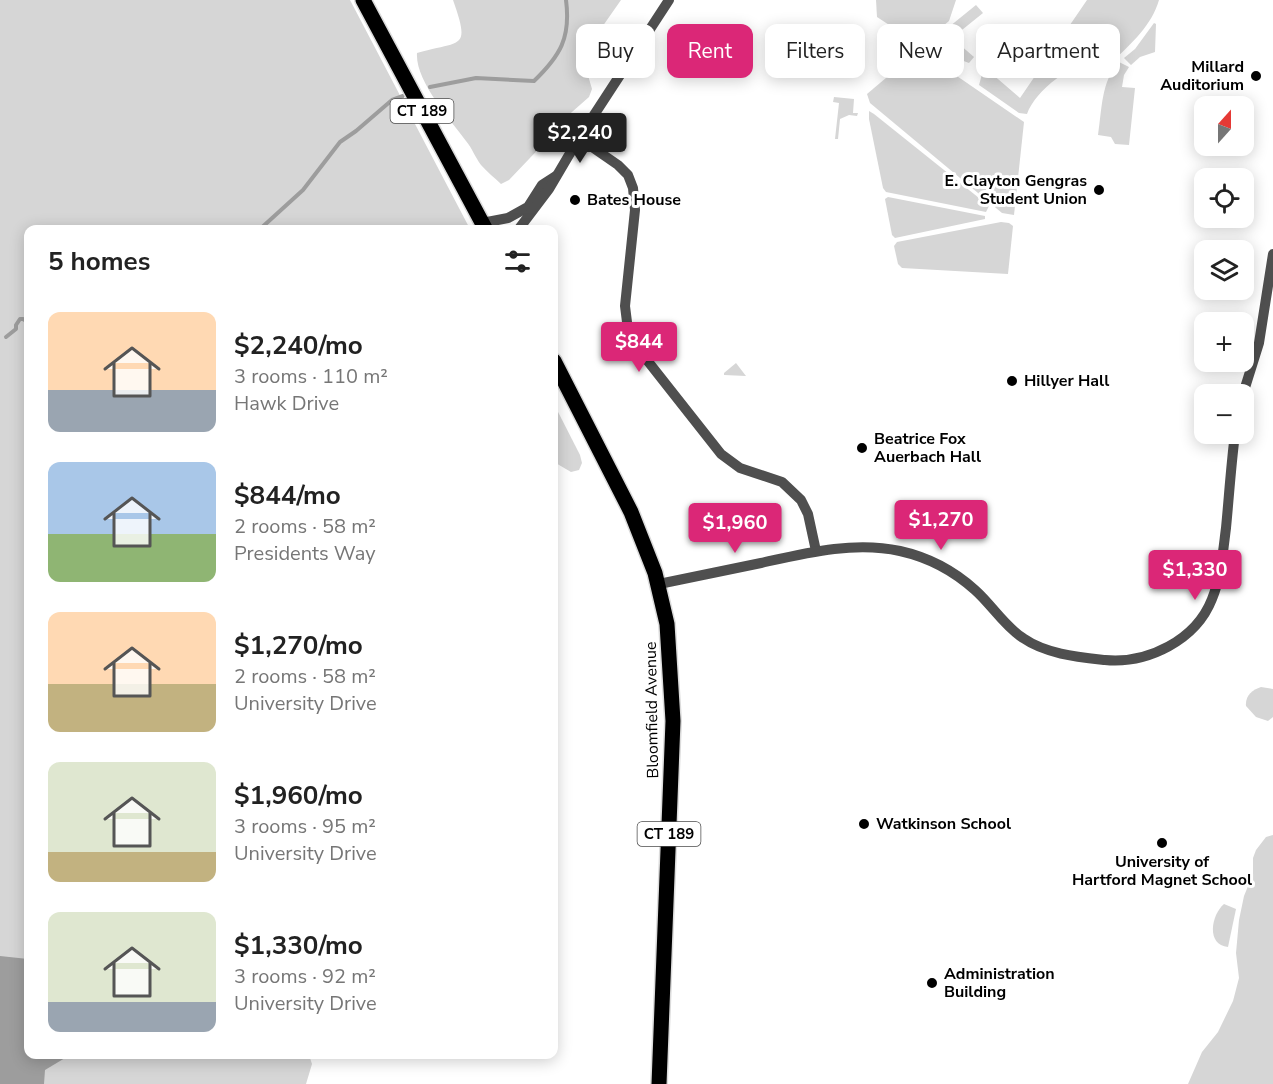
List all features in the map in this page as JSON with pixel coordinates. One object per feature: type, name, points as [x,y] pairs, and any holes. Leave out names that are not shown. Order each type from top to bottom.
[{"type":"main road","name":"CT 189","points":[[363,0],[483,225]]},
{"type":"main road","name":"Bloomfield Avenue","points":[[558,369],[626,501],[646,547],[659,584],[669,641],[673,728],[659,1084]]},
{"type":"street","points":[[522,225],[549,189],[579,138],[669,0]]},
{"type":"street","points":[[579,138],[618,165],[628,176],[633,188],[635,210],[625,306],[631,336],[671,392],[728,461],[747,471],[782,482],[795,493],[808,514],[816,551]]},
{"type":"street","points":[[487,225],[508,219],[528,207],[542,185],[556,176]]},
{"type":"street","points":[[1246,384],[1259,343],[1273,255]]},
{"type":"street","points":[[659,584],[816,551],[879,548],[918,556],[962,579],[976,590],[1017,633],[1037,646],[1067,654],[1112,660],[1145,657],[1170,646],[1183,637],[1201,618],[1212,599],[1223,549],[1234,444]]},
{"type":"shaded area","points":[[0,0],[350,0],[468,225],[24,225],[24,1059],[310,1059],[312,1064],[306,1084],[0,1084]]},
{"type":"shaded area","points":[[453,0],[621,0],[604,24],[576,24],[576,78],[589,78],[592,89],[589,97],[564,119],[509,180],[501,184],[481,165],[435,99],[427,87],[418,64],[417,53],[458,41],[461,28]]},
{"type":"shaded area","points":[[876,0],[956,0],[949,21],[945,24],[888,24],[877,17]]},
{"type":"shaded area","points":[[1087,0],[1159,0],[1146,26],[1120,54],[1120,24],[1071,24]]},
{"type":"shaded area","points":[[976,5],[983,13],[964,28],[964,24],[953,24]]},
{"type":"shaded area","points":[[1154,23],[1156,24],[1155,52],[1140,57],[1131,65],[1124,58],[1135,49]]},
{"type":"shaded area","points":[[964,48],[974,57],[969,63],[964,61]]},
{"type":"shaded area","points":[[1120,62],[1129,67],[1124,75],[1122,87],[1135,88],[1129,145],[1115,144],[1111,137],[1098,135],[1109,78],[1120,78]]},
{"type":"shaded area","points":[[886,78],[960,78],[1024,122],[1014,215],[1002,213],[870,103],[867,94]]},
{"type":"shaded area","points":[[981,78],[997,78],[1020,98],[1034,78],[1057,78],[1038,96],[1027,114],[1019,113],[979,85]]},
{"type":"shaded area","points":[[834,97],[854,99],[853,113],[858,113],[857,116],[849,115],[840,119],[838,139],[835,139],[839,103],[833,102]]},
{"type":"shaded area","points":[[869,111],[989,206],[986,212],[886,192],[883,188]]},
{"type":"shaded area","points":[[888,197],[985,216],[985,219],[895,238],[892,235],[885,199]]},
{"type":"shaded area","points":[[1001,222],[1013,226],[1008,274],[902,268],[898,264],[894,246],[897,242]]},
{"type":"shaded area","points":[[736,363],[746,376],[724,375],[724,373]]},
{"type":"shaded area","points":[[558,412],[582,463],[579,470],[571,472],[558,464]]},
{"type":"shaded area","points":[[1261,687],[1273,689],[1273,717],[1268,721],[1256,717],[1246,706],[1250,694]]},
{"type":"shaded area","points":[[1273,835],[1273,1084],[1188,1084],[1202,1052],[1218,1032],[1233,1001],[1239,978],[1236,953],[1239,920],[1244,896],[1253,874],[1253,858],[1266,837]]},
{"type":"shaded area","points":[[1224,904],[1236,909],[1228,947],[1216,941],[1213,929],[1216,915]]},
{"type":"shaded area","points":[[0,956],[24,959],[24,1059],[63,1059],[45,1070],[44,1084],[0,1084]]},
{"type":"waterway","points":[[430,87],[476,78],[534,81],[551,63],[562,45],[567,25],[566,0]]},
{"type":"waterway","points":[[264,225],[303,190],[340,142],[392,100],[403,96]]},
{"type":"waterway","points":[[6,337],[16,329],[20,319],[24,320]]},
{"type":"place","name":"Millard Auditorium","points":[[1256,76]]},
{"type":"place","name":"E. Clayton Gengras Student Union","points":[[1099,190]]},
{"type":"place","name":"Bates House","points":[[575,200]]},
{"type":"place","name":"Hillyer Hall","points":[[1012,381]]},
{"type":"place","name":"Beatrice Fox Auerbach Hall","points":[[862,448]]},
{"type":"place","name":"Watkinson School","points":[[864,824]]},
{"type":"place","name":"University of Hartford Magnet School","points":[[1162,843]]},
{"type":"place","name":"Administration Building","points":[[932,983]]}]
